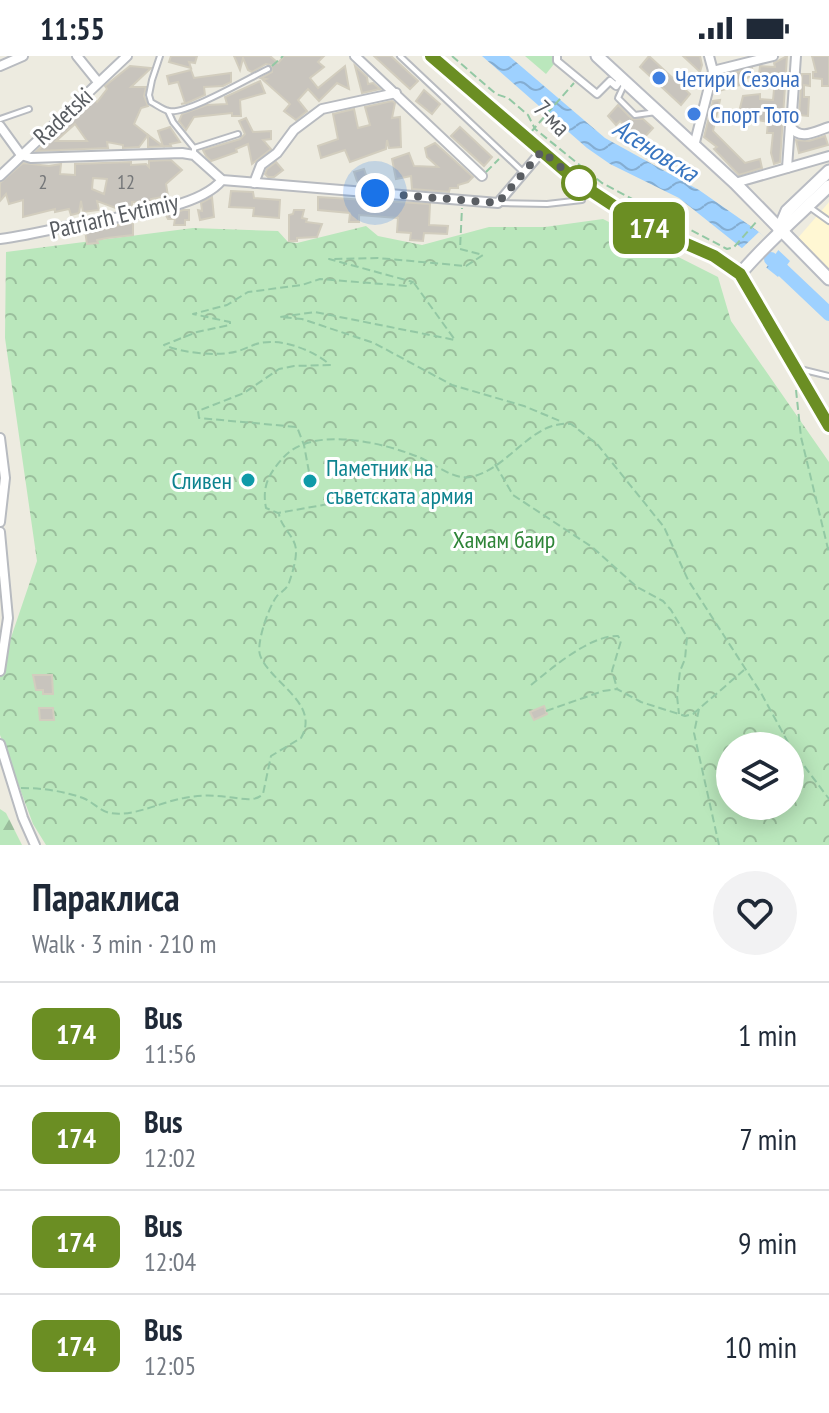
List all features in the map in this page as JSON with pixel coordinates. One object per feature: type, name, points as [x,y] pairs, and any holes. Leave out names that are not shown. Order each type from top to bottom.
[{"type":"main road","points":[[431,56],[579,183],[611,206],[643,225],[714,256],[740,274],[829,426]]},
{"type":"main road","points":[[597,56],[735,183],[779,230],[827,274]]},
{"type":"main road","points":[[779,230],[787,211],[829,171]]},
{"type":"main road","points":[[740,274],[779,230],[829,186]]},
{"type":"street","points":[[0,66],[23,56]]},
{"type":"street","points":[[77,56],[98,82]]},
{"type":"street","name":"Radetski","points":[[0,176],[127,56]]},
{"type":"street","points":[[355,56],[482,176]]},
{"type":"street","points":[[557,56],[557,61],[597,94],[610,81],[616,86],[623,81]]},
{"type":"street","points":[[694,146],[713,71],[709,56]]},
{"type":"street","points":[[713,71],[773,56]]},
{"type":"street","points":[[787,168],[796,56]]},
{"type":"street","points":[[254,183],[261,165],[277,153],[294,130],[322,109],[396,93]]},
{"type":"street","points":[[790,124],[792,130],[800,135],[829,127]]},
{"type":"street","points":[[0,126],[21,155],[46,158],[194,151],[222,180],[498,203],[542,151]]},
{"type":"street","points":[[735,183],[829,156]]},
{"type":"street","name":"Patriarh Evtimiy","points":[[0,239],[144,214],[214,188],[222,180]]},
{"type":"street","points":[[0,438],[3,478],[0,522]]},
{"type":"street","points":[[0,532],[8,618],[0,671]]},
{"type":"street","points":[[0,744],[35,845]]},
{"type":"lane","points":[[160,56],[149,95],[151,102],[168,111],[178,111],[214,98],[222,90],[268,69]]},
{"type":"lane","points":[[400,56],[524,172]]},
{"type":"lane","points":[[623,81],[618,98],[635,115],[657,112]]},
{"type":"lane","points":[[0,119],[29,109]]},
{"type":"lane","points":[[168,111],[194,151],[238,134]]},
{"type":"lane","points":[[498,203],[547,204],[582,200]]},
{"type":"lane","points":[[808,206],[829,220]]},
{"type":"lane","points":[[797,368],[829,376]]},
{"type":"path","points":[[268,69],[283,56]]},
{"type":"path","name":"7-ма","points":[[452,56],[496,94],[508,98],[528,115],[535,129],[602,183],[721,247],[734,247],[753,225]]},
{"type":"path","points":[[535,129],[578,79]]},
{"type":"path","points":[[462,200],[460,249],[483,255],[466,266],[378,258],[329,259],[413,282],[455,340],[315,312],[280,317],[302,319],[374,343],[452,385],[524,406],[584,432],[664,527],[688,580],[782,732]]},
{"type":"path","points":[[309,472],[297,427],[199,418],[198,411],[244,393],[279,369],[330,365],[321,357],[279,342],[262,342],[235,353],[179,352],[164,345],[197,332],[230,325],[230,322],[193,314],[227,305],[248,292],[302,285],[320,279],[407,286],[413,282]]},
{"type":"path","points":[[797,368],[796,394],[801,437],[829,553]]},
{"type":"path","points":[[340,502],[278,513],[266,508],[264,493],[268,474],[286,453],[324,439],[356,440],[403,452],[458,476],[472,477],[549,426],[565,423]]},
{"type":"path","points":[[495,464],[513,495],[592,547],[637,587],[663,601],[687,637],[677,696],[679,714]]},
{"type":"path","points":[[13,788],[67,793],[114,814],[134,812],[185,797],[260,798],[271,756],[301,738],[306,721],[292,693],[260,654],[267,619],[277,597],[289,585],[296,552],[295,543],[281,524],[278,513]]},
{"type":"path","points":[[531,685],[565,658],[609,636],[618,636],[621,641],[612,671],[617,689]]},
{"type":"path","points":[[546,711],[617,689],[641,702],[685,716],[745,669]]},
{"type":"path","points":[[699,708],[694,733],[719,845]]},
{"type":"path","points":[[804,765],[829,799]]},
{"type":"shaded area","points":[[829,202],[829,269],[797,239]]},
{"type":"green space","points":[[525,56],[554,56],[554,64],[546,74]]},
{"type":"green space","name":"Хамам баир","points":[[603,219],[718,277],[731,321],[829,462],[829,845],[46,845],[33,824],[0,735],[0,670],[37,561],[5,338],[6,252],[193,228],[278,231],[288,242],[297,243],[366,226],[378,236],[422,245],[489,227],[545,227]]},
{"type":"green space","points":[[0,809],[6,813],[22,845],[0,845]]},
{"type":"water","points":[[482,56],[509,56],[605,138],[699,190],[759,232],[790,261],[778,277],[679,198],[610,164],[587,148]]},
{"type":"pier","points":[[759,232],[779,249],[764,271],[740,250]]},
{"type":"building","points":[[171,56],[197,56],[195,63],[189,62],[191,68],[169,62]]},
{"type":"building","points":[[234,56],[270,56],[278,63],[284,56],[324,56],[318,62],[324,67],[310,78],[318,88],[345,66],[349,89],[337,83],[319,101],[308,89],[298,100],[307,111],[296,120],[284,111],[290,104],[263,80],[266,79],[261,78],[272,72],[271,65],[266,64],[252,72],[243,58],[240,70]]},
{"type":"building","points":[[374,56],[391,56],[418,81],[410,89]]},
{"type":"building","points":[[649,56],[690,94],[681,105],[640,67]]},
{"type":"building","points":[[683,56],[700,56],[700,72]]},
{"type":"building","points":[[787,56],[780,162],[774,164],[771,153],[773,133],[767,133],[768,122],[738,116],[743,96],[760,94],[760,99],[773,100],[775,79],[763,78],[764,73],[759,75],[760,66],[775,67],[774,63]]},
{"type":"building","points":[[812,56],[829,56],[829,86],[822,86],[822,79],[813,78],[813,72],[816,72]]},
{"type":"building","points":[[130,66],[151,68],[131,87],[146,87],[144,96],[148,106],[141,108],[134,124],[148,135],[139,147],[123,148],[123,145],[107,142],[108,148],[37,151],[93,98],[97,102],[107,89],[105,86]],"holes":[[[75,124],[87,141],[56,141]]]},
{"type":"building","points":[[355,66],[367,77],[368,84],[373,83],[380,89],[362,93]]},
{"type":"building","points":[[752,68],[754,76],[738,80],[740,85],[715,92],[719,77]]},
{"type":"building","points":[[191,70],[194,78],[231,73],[231,82],[223,86],[204,87],[205,95],[187,103],[181,104],[185,103],[178,82],[169,84],[167,76]]},
{"type":"building","points":[[802,74],[810,74],[810,86],[804,85],[804,97],[809,97],[808,116],[799,115]]},
{"type":"building","points":[[260,81],[265,93],[240,100],[241,116],[232,116],[232,113],[194,117],[186,130],[179,121],[182,114],[207,105],[227,104],[225,97]]},
{"type":"building","points":[[424,90],[440,104],[432,114],[416,101]]},
{"type":"building","points":[[720,100],[713,131],[745,163],[760,159],[762,168],[739,175],[714,149],[717,147],[704,137],[713,101]]},
{"type":"building","points":[[395,103],[392,118],[400,117],[401,147],[389,148],[387,140],[386,149],[350,162],[345,150],[321,158],[318,146],[338,139],[333,114],[354,109],[358,128],[370,125],[365,107]]},
{"type":"building","points":[[618,105],[632,119],[643,119],[653,128],[641,141],[620,121],[616,125],[608,116]]},
{"type":"building","points":[[246,118],[253,132],[271,131],[271,139],[263,140],[271,149],[252,164],[248,144],[236,149],[237,152],[211,161],[203,150],[240,139],[245,134],[239,121]]},
{"type":"building","points":[[170,127],[180,142],[171,146],[148,147],[148,135],[163,146],[158,131]]},
{"type":"building","points":[[460,127],[492,157],[484,166],[451,136]]},
{"type":"building","points":[[825,136],[828,145],[799,153],[796,140],[809,141]]},
{"type":"building","points":[[435,143],[473,177],[468,182],[458,185],[458,188],[450,188],[449,192],[412,189],[411,176],[396,179],[392,159],[409,153],[414,166],[438,167],[427,157],[425,148]]},
{"type":"building","points":[[171,160],[182,170],[166,184],[168,196],[151,199],[151,203],[132,202],[132,208],[121,210],[97,201],[99,210],[83,212],[81,201],[79,213],[71,215],[69,209],[55,212],[55,209],[23,217],[23,200],[9,204],[6,194],[0,201],[0,183],[23,163],[61,164],[60,174],[75,175],[75,164],[131,162],[131,165],[146,164],[149,167],[149,161]],"holes":[[[93,178],[107,179],[104,194],[92,189]]]},
{"type":"building","points":[[276,162],[283,170],[274,177],[268,177],[265,174],[267,169]]},
{"type":"building","points":[[364,169],[366,175],[383,177],[380,186],[371,185],[370,180],[360,184],[357,181],[354,172]]},
{"type":"building","points":[[231,191],[253,192],[254,198],[280,200],[279,218],[253,216],[254,208],[229,207]]},
{"type":"building","points":[[212,197],[214,217],[200,220],[198,210],[202,211],[201,203]]},
{"type":"building","points":[[318,197],[430,204],[429,225],[448,226],[447,234],[424,233],[423,241],[410,240],[411,233],[397,232],[398,218],[359,215],[359,222],[349,222],[350,213],[318,210]]},
{"type":"building","points":[[189,210],[189,220],[185,220],[185,225],[174,225],[175,219],[168,219],[166,215]]},
{"type":"building","points":[[294,210],[304,210],[302,218],[307,219],[306,222],[322,224],[317,237],[289,241],[289,215]]},
{"type":"building","points":[[133,223],[133,235],[87,244],[85,230]]},
{"type":"building","points":[[33,675],[52,675],[53,694],[36,690]]},
{"type":"building","points":[[544,706],[547,714],[534,720],[530,712]]},
{"type":"building","points":[[39,708],[53,708],[54,720],[40,720]]},
{"type":"waterway","name":"Асеновска","points":[[771,259],[829,314]]},
{"type":"bus line","name":"174","points":[[431,56],[579,183],[611,206],[643,225],[714,256],[740,274],[829,426]]},
{"type":"place","name":"Четири Сезона","points":[[659,78]]},
{"type":"place","name":"Спорт Тото","points":[[694,114]]},
{"type":"place","name":"Сливен","points":[[248,480]]},
{"type":"place","name":"Паметник на съветската армия","points":[[310,481]]},
{"type":"route","points":[[375,193],[498,203],[542,151],[579,183]]}]
